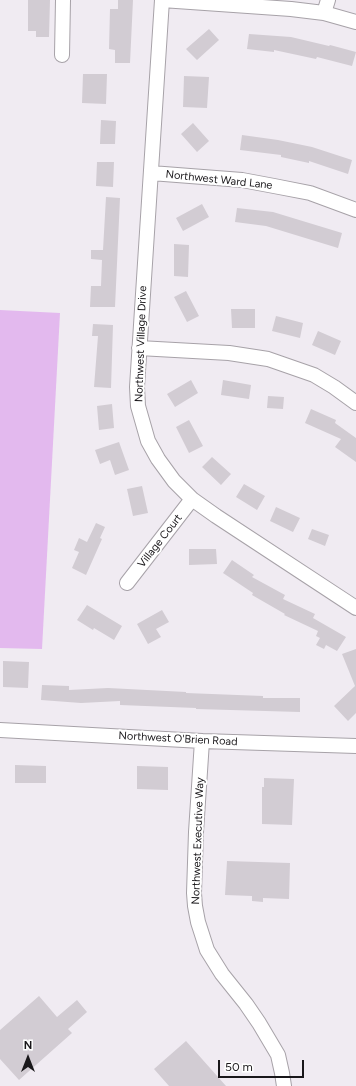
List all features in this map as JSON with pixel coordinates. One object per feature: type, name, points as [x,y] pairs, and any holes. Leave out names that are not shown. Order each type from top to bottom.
[{"type":"street","points":[[62,55],[63,0]]},
{"type":"street","points":[[162,0],[291,9],[326,6],[356,22]]},
{"type":"street","name":"Northwest Village Drive","points":[[162,0],[137,387],[138,406],[148,441],[158,459],[174,481],[192,499],[356,608]]},
{"type":"street","name":"Northwest Ward Lane","points":[[151,173],[242,180],[310,193],[356,210]]},
{"type":"street","points":[[139,348],[229,353],[268,359],[314,375],[356,403]]},
{"type":"street","name":"Village Court","points":[[127,583],[192,499]]},
{"type":"street","name":"Northwest O'Brien Road","points":[[0,730],[202,741],[356,746]]},
{"type":"street","name":"Northwest Executive Way","points":[[202,741],[196,832],[194,893],[198,922],[207,950],[222,974],[259,1023],[278,1055],[284,1086]]},
{"type":"shaded area","points":[[0,310],[60,313],[42,649],[0,648]]},
{"type":"building","points":[[28,0],[50,0],[49,37],[36,37],[36,31],[28,31]]},
{"type":"building","points":[[118,0],[133,0],[130,63],[115,63],[115,50],[109,49],[110,9],[118,9]]},
{"type":"building","points":[[209,29],[219,40],[197,60],[186,49]]},
{"type":"building","points":[[249,34],[291,37],[356,52],[352,66],[317,57],[316,59],[274,50],[274,52],[247,49]]},
{"type":"building","points":[[83,74],[107,74],[106,104],[82,103]]},
{"type":"building","points":[[184,76],[209,77],[207,108],[183,107]]},
{"type":"building","points":[[101,120],[116,121],[115,144],[100,144]]},
{"type":"building","points":[[193,123],[209,141],[197,152],[181,134]]},
{"type":"building","points":[[242,135],[312,147],[352,160],[348,174],[309,161],[309,163],[281,157],[281,155],[240,150]]},
{"type":"building","points":[[97,162],[114,162],[113,187],[96,186]]},
{"type":"building","points":[[106,197],[120,198],[115,307],[90,307],[91,286],[101,286],[102,260],[91,259],[91,250],[103,250]]},
{"type":"building","points":[[202,204],[209,217],[183,231],[176,218]]},
{"type":"building","points":[[237,208],[273,212],[342,233],[338,248],[266,226],[235,222]]},
{"type":"building","points":[[174,244],[189,245],[188,277],[174,276]]},
{"type":"building","points":[[186,291],[199,316],[187,322],[174,297]]},
{"type":"building","points":[[231,309],[255,309],[255,328],[232,328]]},
{"type":"building","points":[[276,316],[303,323],[300,338],[272,331]]},
{"type":"building","points":[[93,324],[113,325],[111,388],[94,387],[98,336],[92,336]]},
{"type":"building","points":[[318,331],[341,341],[335,355],[312,345]]},
{"type":"building","points":[[191,380],[198,393],[175,407],[167,394]]},
{"type":"building","points":[[223,380],[251,385],[249,399],[221,395]]},
{"type":"building","points":[[268,396],[284,397],[283,409],[267,408]]},
{"type":"building","points":[[112,404],[114,428],[99,430],[97,406]]},
{"type":"building","points":[[311,409],[336,420],[335,423],[356,438],[356,462],[335,447],[341,439],[305,423]]},
{"type":"building","points":[[189,420],[203,446],[189,453],[176,427]]},
{"type":"building","points":[[119,442],[129,470],[115,475],[110,460],[100,464],[95,450]]},
{"type":"building","points":[[212,457],[231,474],[221,485],[202,467]]},
{"type":"building","points":[[244,484],[265,496],[257,510],[236,497]]},
{"type":"building","points":[[142,486],[148,513],[133,516],[127,489]]},
{"type":"building","points":[[276,507],[300,518],[293,532],[270,521]]},
{"type":"building","points":[[96,523],[105,527],[100,538],[102,539],[86,575],[72,568],[79,552],[74,550],[79,538],[87,542]]},
{"type":"building","points":[[312,529],[329,535],[325,546],[308,539]]},
{"type":"building","points":[[189,549],[216,549],[217,564],[189,565]]},
{"type":"building","points":[[232,560],[254,575],[252,577],[285,595],[283,599],[315,614],[313,618],[346,637],[337,651],[326,645],[324,649],[316,645],[320,638],[316,636],[318,631],[284,615],[285,614],[252,595],[253,593],[223,573]]},
{"type":"building","points":[[87,605],[122,626],[114,640],[77,620]]},
{"type":"building","points":[[162,610],[169,622],[156,629],[161,637],[148,644],[137,624]]},
{"type":"building","points":[[356,649],[356,713],[348,721],[334,706],[355,686],[342,654]]},
{"type":"building","points":[[3,661],[29,662],[28,688],[3,687]]},
{"type":"building","points":[[42,685],[69,686],[69,690],[108,688],[263,696],[263,698],[300,698],[300,712],[120,705],[120,701],[81,703],[41,700]]},
{"type":"building","points":[[15,765],[46,766],[46,783],[15,783]]},
{"type":"building","points":[[137,766],[168,767],[168,790],[137,789]]},
{"type":"building","points":[[264,778],[294,779],[292,825],[262,824],[262,787],[264,787]]},
{"type":"building","points":[[227,861],[290,863],[289,899],[263,898],[263,902],[252,901],[252,896],[225,895]]},
{"type":"building","points":[[39,996],[57,1017],[77,1000],[87,1012],[68,1029],[72,1033],[19,1080],[0,1059],[0,1030]]},
{"type":"building","points":[[186,1041],[226,1086],[169,1086],[154,1069]]}]
